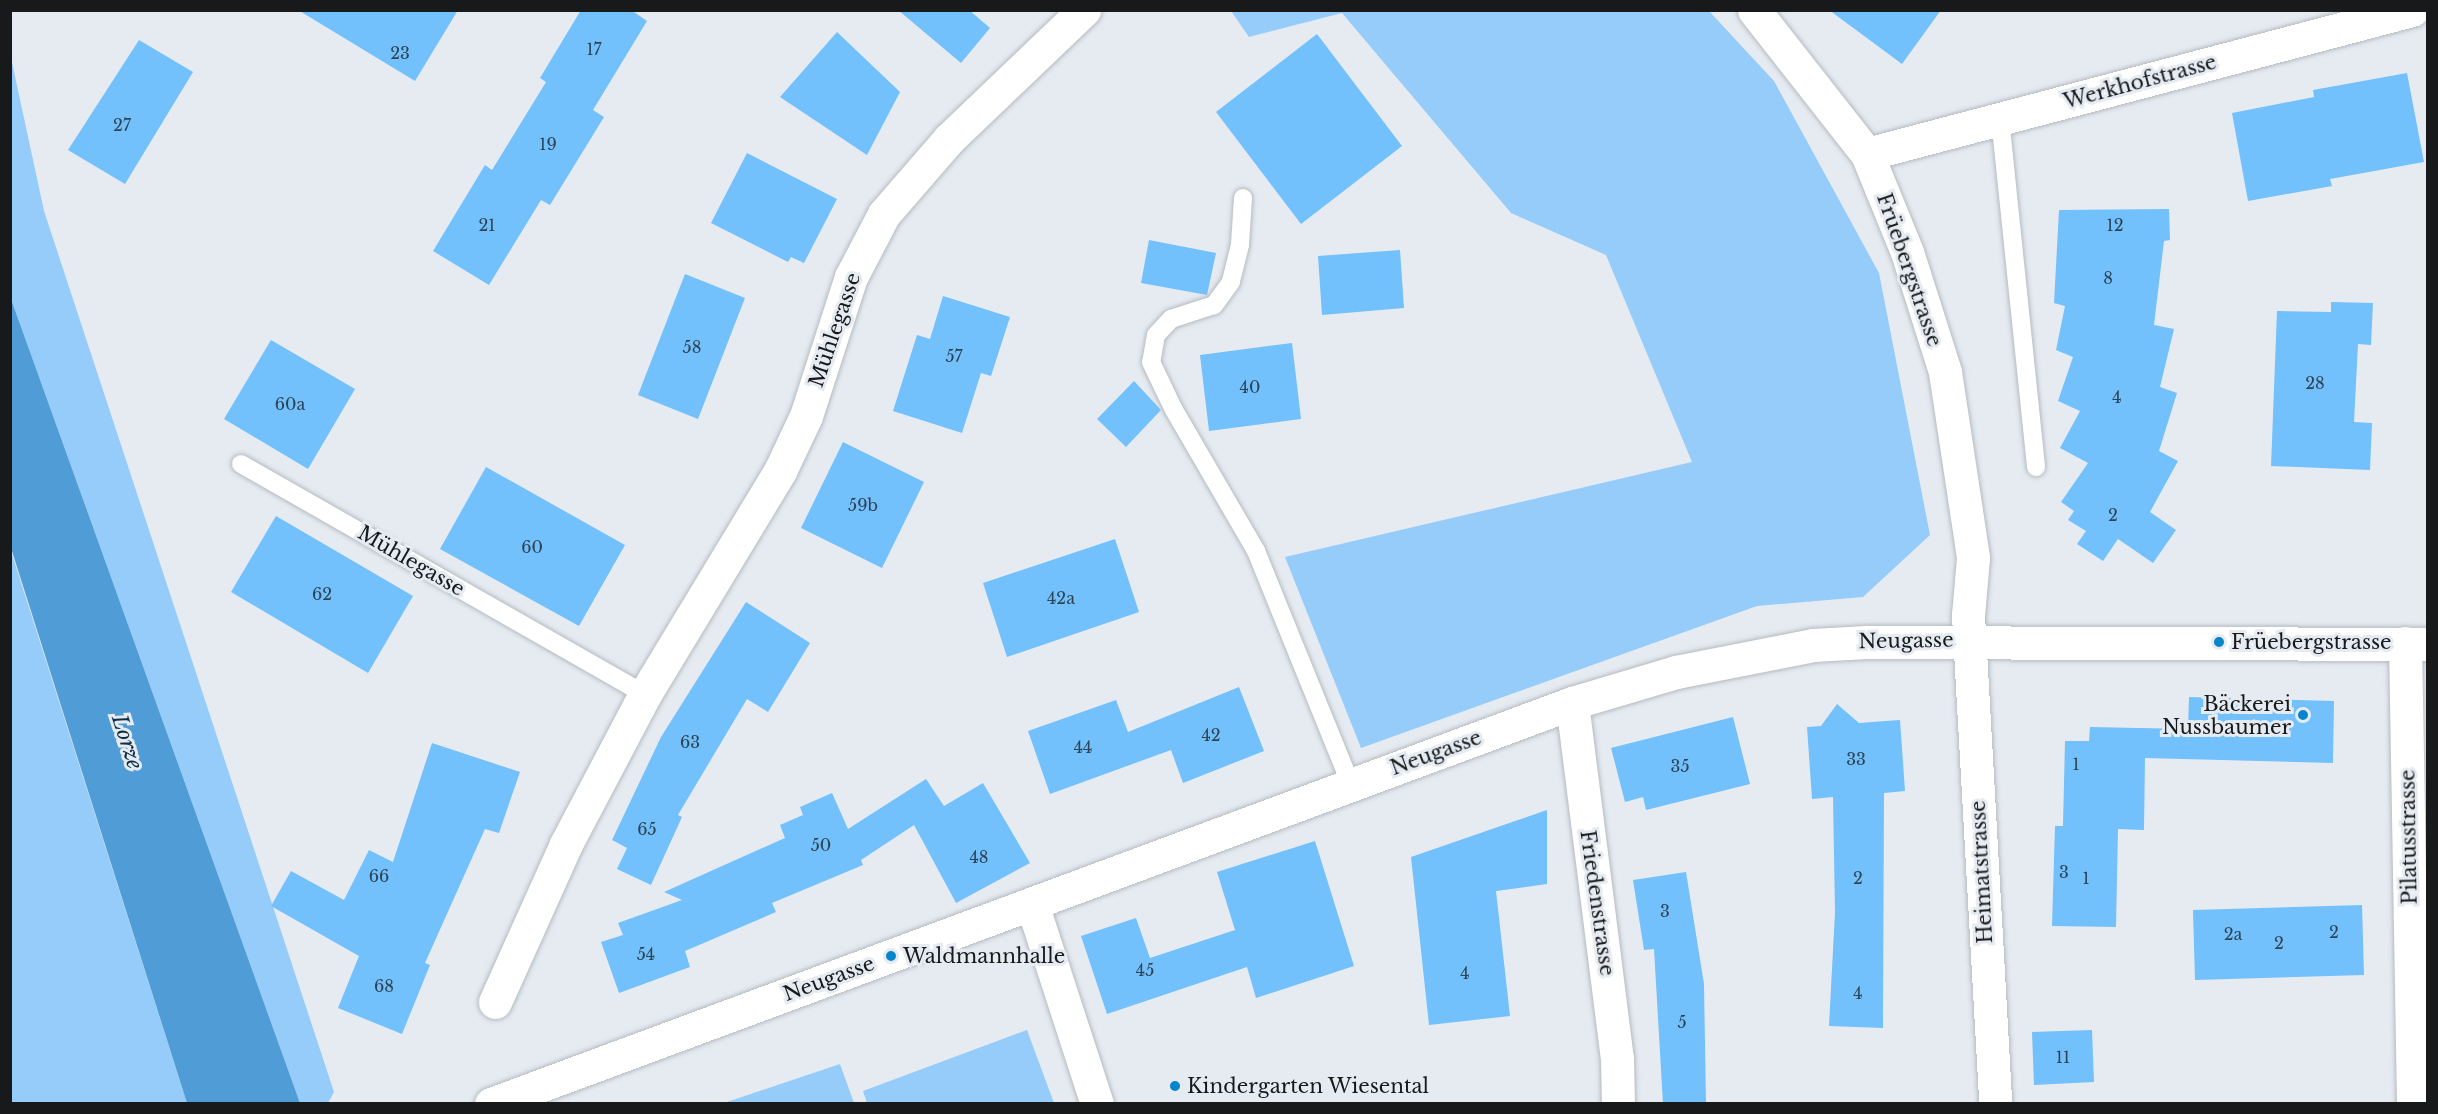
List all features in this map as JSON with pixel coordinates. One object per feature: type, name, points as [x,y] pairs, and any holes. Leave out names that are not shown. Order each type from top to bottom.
[{"type":"street","name":"Mühlegasse","points":[[495,1002],[566,844],[645,694],[780,471],[806,416],[850,277],[884,214],[949,138],[1083,10]]},
{"type":"street","name":"Früebergstrasse","points":[[1754,10],[1867,154],[1907,252],[1945,372],[1973,558],[1970,640]]},
{"type":"street","name":"Werkhofstrasse","points":[[1867,154],[2412,10]]},
{"type":"street","name":"Neugasse","points":[[491,1104],[1572,703],[1676,672],[1794,648],[1970,640],[2416,644]]},
{"type":"street","name":"Heimatstrasse","points":[[1970,640],[1995,1104]]},
{"type":"street","name":"Pilatusstrasse","points":[[2413,1104],[2420,1033],[2416,644]]},
{"type":"street","name":"Friedenstrasse","points":[[1572,703],[1617,1058],[1618,1104]]},
{"type":"street","points":[[1032,904],[1097,1104]]},
{"type":"lane","points":[[2000,118],[2036,467]]},
{"type":"lane","points":[[1243,198],[1240,245],[1231,282],[1214,305],[1171,319],[1155,335],[1151,362],[1174,410],[1256,551],[1351,784]]},
{"type":"lane","name":"Mühlegasse","points":[[241,464],[645,694]]},
{"type":"shaded area","points":[[1231,11],[1709,11],[1774,81],[1879,273],[1930,535],[1863,597],[1757,606],[1361,748],[1285,557],[1692,462],[1606,255],[1511,213],[1342,13],[1249,37]]},
{"type":"shaded area","points":[[10,53],[44,211],[334,1092],[328,1103],[300,1103],[11,299]]},
{"type":"shaded area","points":[[10,548],[187,1103],[11,1103]]},
{"type":"shaded area","points":[[1027,1030],[1054,1103],[867,1103],[863,1091]]},
{"type":"shaded area","points":[[840,1064],[854,1103],[724,1103]]},
{"type":"water","name":"Lorze","points":[[11,299],[300,1103],[187,1103],[11,548]]},
{"type":"building","points":[[298,10],[458,10],[415,81]]},
{"type":"building","points":[[581,10],[631,10],[647,21],[593,110],[604,117],[550,205],[541,200],[489,285],[433,251],[485,165],[492,170],[546,82],[540,78]]},
{"type":"building","points":[[898,10],[969,10],[990,28],[961,63]]},
{"type":"building","points":[[1829,10],[1941,10],[1902,64]]},
{"type":"building","points":[[837,32],[900,92],[867,155],[780,97]]},
{"type":"building","points":[[1317,34],[1402,146],[1301,224],[1216,112]]},
{"type":"building","points":[[139,40],[193,72],[125,184],[68,150]]},
{"type":"building","points":[[2407,73],[2424,162],[2330,179],[2332,186],[2248,201],[2232,113],[2314,97],[2313,90]]},
{"type":"building","points":[[747,153],[837,199],[804,263],[791,257],[788,262],[711,223]]},
{"type":"building","points":[[2169,209],[2170,240],[2164,241],[2154,325],[2174,329],[2160,387],[2177,393],[2159,451],[2178,461],[2150,512],[2176,530],[2153,563],[2118,539],[2103,561],[2077,544],[2086,531],[2068,520],[2074,511],[2061,502],[2088,463],[2060,448],[2080,411],[2058,401],[2073,357],[2056,350],[2065,306],[2054,303],[2059,210]]},
{"type":"building","points":[[1149,240],[1216,253],[1207,295],[1141,283]]},
{"type":"building","points":[[1400,250],[1404,308],[1322,315],[1318,256]]},
{"type":"building","points":[[685,274],[745,298],[698,419],[638,395]]},
{"type":"building","points":[[943,296],[1010,317],[991,376],[981,373],[962,433],[893,411],[917,335],[930,339]]},
{"type":"building","points":[[2331,302],[2373,303],[2371,345],[2358,344],[2354,422],[2372,423],[2370,470],[2271,466],[2277,311],[2331,312]]},
{"type":"building","points":[[271,340],[355,389],[308,469],[224,419]]},
{"type":"building","points":[[1292,343],[1301,419],[1209,431],[1200,355]]},
{"type":"building","points":[[1134,381],[1161,410],[1126,447],[1097,419]]},
{"type":"building","points":[[843,442],[924,482],[882,568],[801,528]]},
{"type":"building","points":[[486,467],[625,545],[579,626],[440,549]]},
{"type":"building","points":[[276,516],[413,596],[368,673],[231,592]]},
{"type":"building","points":[[1115,539],[1139,612],[1007,657],[983,583]]},
{"type":"building","points":[[746,602],[810,643],[768,712],[747,699],[678,815],[682,817],[651,885],[617,869],[627,848],[612,840],[661,737]]},
{"type":"building","points":[[1239,687],[1264,751],[1183,783],[1171,750],[1050,794],[1028,731],[1116,700],[1128,732]]},
{"type":"building","points":[[2189,697],[2334,701],[2333,763],[2145,758],[2144,830],[2118,829],[2116,927],[2052,926],[2055,826],[2063,826],[2065,741],[2089,741],[2090,727],[2188,729]]},
{"type":"building","points":[[1837,704],[1859,723],[1900,720],[1905,791],[1884,793],[1883,1028],[1829,1026],[1835,912],[1833,797],[1812,799],[1807,727],[1821,726]]},
{"type":"building","points":[[1733,717],[1750,784],[1646,810],[1643,797],[1625,802],[1611,748]]},
{"type":"building","points":[[432,743],[520,772],[499,833],[485,829],[425,963],[430,965],[402,1034],[338,1008],[359,956],[271,906],[291,871],[344,900],[369,850],[393,862]]},
{"type":"building","points":[[926,779],[944,806],[983,783],[1030,863],[956,903],[914,825],[861,860],[863,865],[772,903],[776,912],[685,951],[690,967],[619,993],[601,942],[623,935],[618,923],[682,900],[664,892],[785,838],[780,825],[803,815],[800,807],[832,793],[848,829]]},
{"type":"building","points":[[1547,810],[1547,884],[1496,891],[1510,1016],[1429,1025],[1411,857]]},
{"type":"building","points":[[1315,841],[1354,966],[1256,998],[1247,967],[1107,1014],[1081,936],[1136,918],[1150,958],[1235,930],[1217,872]]},
{"type":"building","points":[[1686,872],[1704,984],[1706,1104],[1663,1104],[1654,949],[1644,950],[1633,880]]},
{"type":"building","points":[[2362,905],[2364,975],[2195,980],[2193,910]]},
{"type":"building","points":[[2092,1030],[2094,1082],[2034,1085],[2032,1032]]},
{"type":"place","name":"Früebergstrasse","points":[[2219,642]]},
{"type":"place","name":"Bäckerei Nussbaumer","points":[[2303,715]]},
{"type":"place","name":"Waldmannhalle","points":[[891,956]]},
{"type":"place","name":"Kindergarten Wiesental","points":[[1175,1086]]}]
